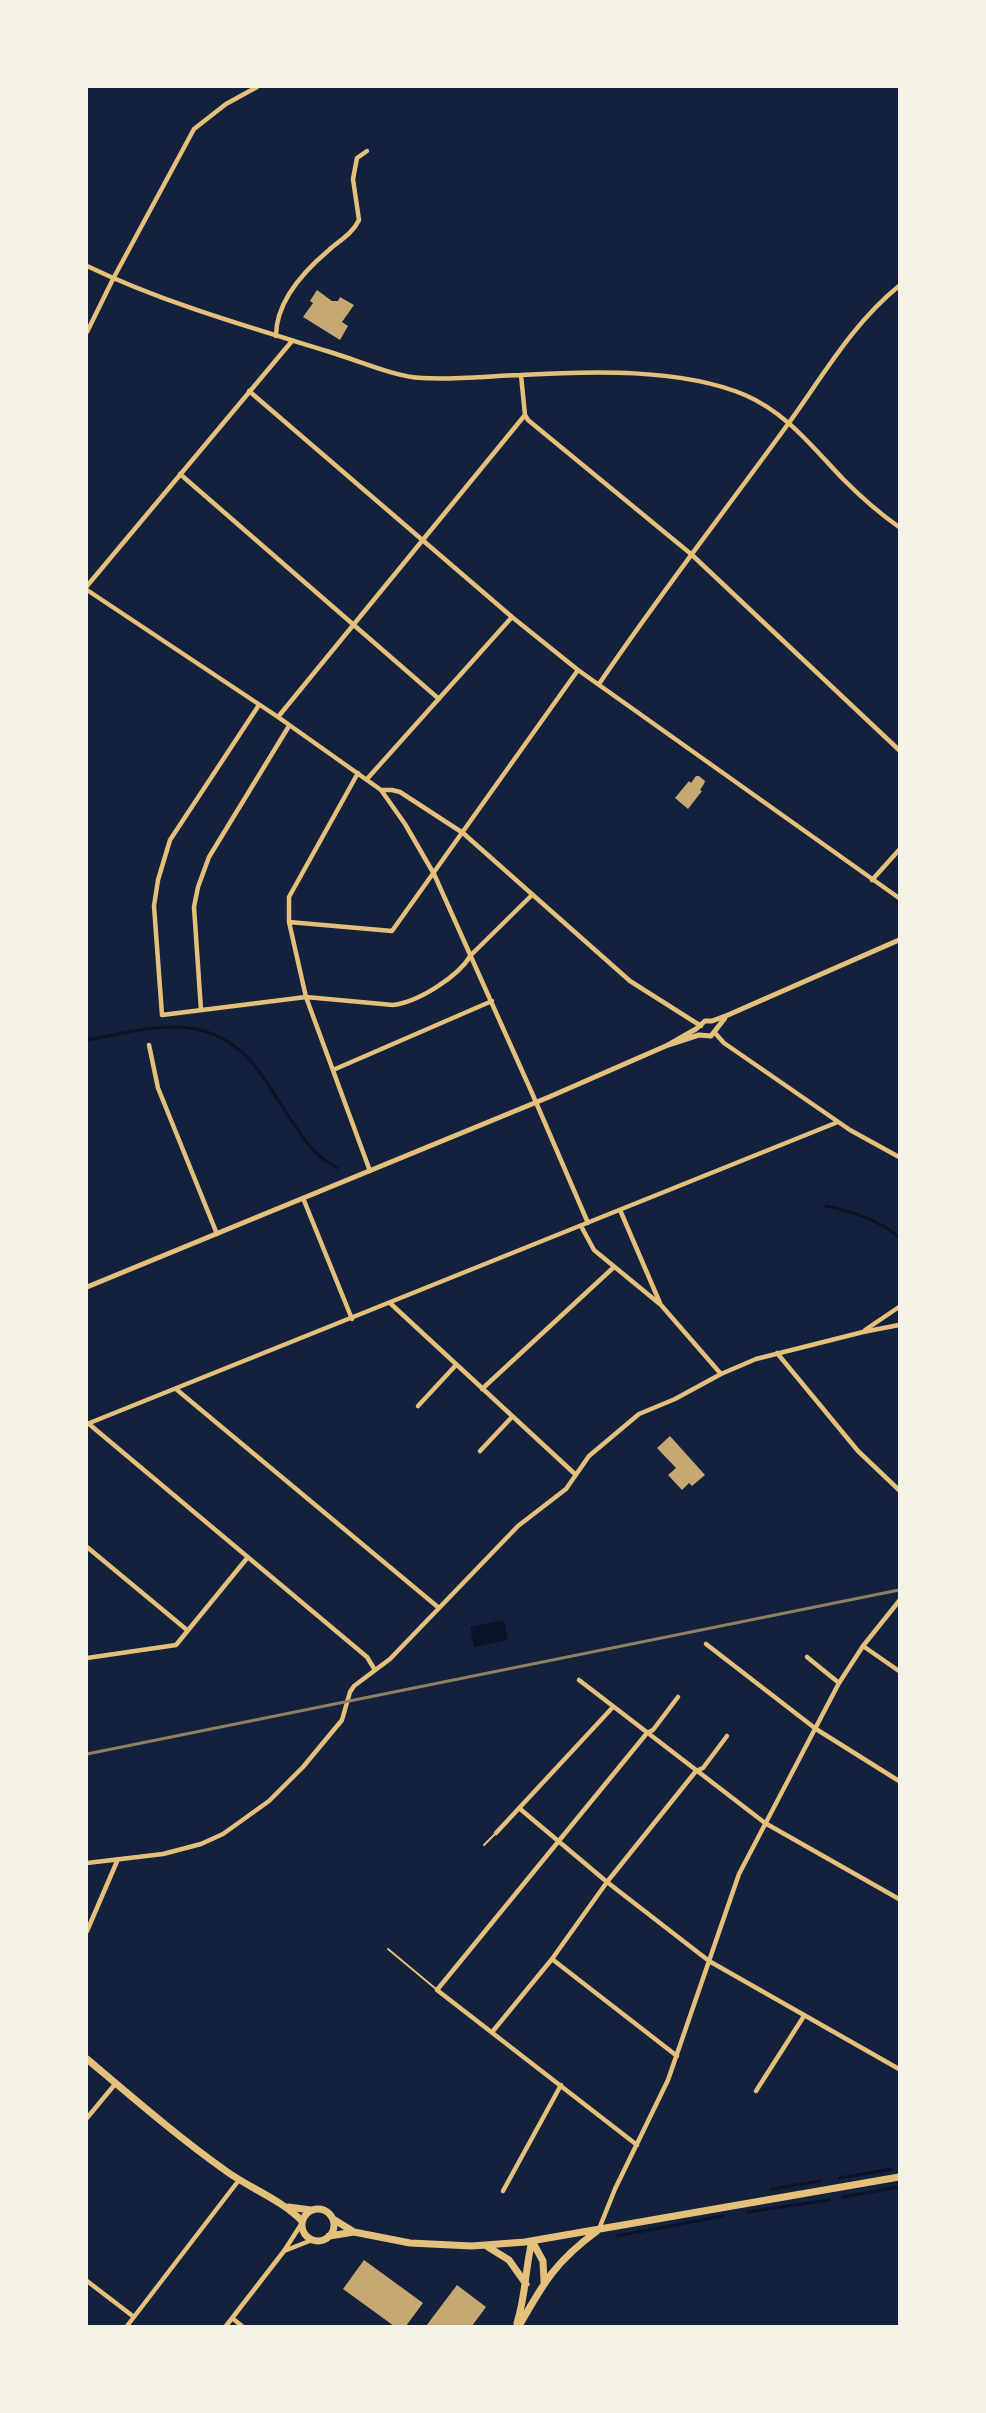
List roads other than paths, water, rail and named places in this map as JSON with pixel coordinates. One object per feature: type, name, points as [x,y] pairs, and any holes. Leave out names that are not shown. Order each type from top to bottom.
[{"type":"main road","points":[[87,2059],[208,2158],[238,2180],[288,2207],[302,2222],[304,2233],[312,2240],[322,2240],[334,2230],[333,2219],[322,2209],[288,2207]]},
{"type":"main road","points":[[329,2236],[354,2232],[410,2243],[486,2246],[532,2241],[899,2177]]},
{"type":"main road","points":[[302,2222],[311,2210]]},
{"type":"main road","points":[[333,2219],[354,2232]]},
{"type":"main road","points":[[518,2326],[558,2263],[599,2229]]},
{"type":"main road","points":[[532,2241],[543,2261],[544,2283]]},
{"type":"main road","points":[[518,2326],[527,2286],[528,2256],[532,2241]]},
{"type":"main road","points":[[486,2246],[515,2266],[527,2286]]},
{"type":"street","points":[[87,332],[194,129],[208,116],[257,87]]},
{"type":"street","points":[[276,336],[276,325],[280,314],[302,276],[357,225],[359,220],[353,178],[357,158],[367,152]]},
{"type":"street","points":[[87,266],[113,279],[207,314],[419,378],[469,379],[521,375],[621,374],[667,376],[698,381],[744,395],[789,422],[845,481],[899,527]]},
{"type":"street","points":[[599,684],[691,554],[789,422],[816,381],[867,314],[899,286]]},
{"type":"street","points":[[292,341],[87,588],[278,717],[381,790],[405,824],[434,874],[588,1223]]},
{"type":"street","points":[[521,375],[525,415],[691,554],[899,750]]},
{"type":"street","points":[[249,391],[578,670],[899,898]]},
{"type":"street","points":[[278,717],[525,415]]},
{"type":"street","points":[[180,474],[439,699]]},
{"type":"street","points":[[367,779],[513,617]]},
{"type":"street","points":[[289,922],[392,931],[578,670]]},
{"type":"street","points":[[259,705],[170,840],[158,880],[154,906],[162,1016],[306,997],[393,1005],[406,1003],[432,990],[467,963],[471,955],[532,895]]},
{"type":"street","points":[[201,1010],[194,907],[198,887],[208,857],[289,726]]},
{"type":"street","points":[[358,773],[289,897],[289,922],[306,997],[370,1171]]},
{"type":"street","points":[[381,790],[400,792],[463,832],[630,981],[701,1026],[705,1035]]},
{"type":"street","points":[[872,880],[899,850]]},
{"type":"street","points":[[87,1287],[536,1103],[668,1045],[701,1026],[705,1021],[728,1015],[899,940]]},
{"type":"street","points":[[333,1070],[492,1001]]},
{"type":"street","points":[[668,1045],[705,1035],[711,1036],[728,1015]]},
{"type":"street","points":[[712,1021],[724,1043],[838,1122],[899,1157]]},
{"type":"street","points":[[149,1045],[158,1088],[217,1234]]},
{"type":"street","points":[[375,1670],[367,1657],[88,1424],[838,1122]]},
{"type":"street","points":[[303,1198],[352,1318]]},
{"type":"street","points":[[620,1210],[661,1305]]},
{"type":"street","points":[[581,1226],[594,1250],[661,1305],[721,1374]]},
{"type":"street","points":[[482,1389],[614,1266]]},
{"type":"street","points":[[390,1303],[576,1475]]},
{"type":"street","points":[[863,1332],[899,1307]]},
{"type":"street","points":[[87,1863],[163,1854],[201,1844],[223,1834],[269,1802],[303,1767],[342,1720],[352,1689],[439,1608],[518,1526],[566,1489],[589,1456],[639,1414],[675,1399],[721,1374],[777,1353],[899,1325]]},
{"type":"street","points":[[777,1353],[858,1451],[899,1490]]},
{"type":"street","points":[[418,1406],[456,1365]]},
{"type":"street","points":[[176,1389],[439,1608]]},
{"type":"street","points":[[480,1451],[512,1417]]},
{"type":"street","points":[[88,1549],[188,1630]]},
{"type":"street","points":[[87,1658],[176,1645],[248,1557]]},
{"type":"street","points":[[599,2229],[615,2189],[668,2080],[739,1874],[839,1683],[863,1646],[899,1601]]},
{"type":"street","points":[[706,1644],[816,1729],[899,1781]]},
{"type":"street","points":[[863,1646],[899,1671]]},
{"type":"street","points":[[807,1657],[839,1683]]},
{"type":"street","points":[[579,1680],[765,1823],[899,1899]]},
{"type":"street","points":[[637,2145],[493,2031],[437,1990],[557,1841],[647,1733],[653,1730],[678,1697]]},
{"type":"street","points":[[496,1833],[614,1707]]},
{"type":"street","points":[[493,2031],[552,1959],[607,1882],[727,1736]]},
{"type":"street","points":[[519,1808],[607,1882],[709,1961],[899,2069]]},
{"type":"street","points":[[87,1931],[118,1859]]},
{"type":"street","points":[[552,1959],[677,2056]]},
{"type":"street","points":[[756,2091],[804,2016]]},
{"type":"street","points":[[87,2118],[117,2082]]},
{"type":"street","points":[[503,2192],[561,2085]]},
{"type":"street","points":[[128,2326],[238,2180]]},
{"type":"street","points":[[226,2326],[284,2251],[302,2222]]},
{"type":"street","points":[[284,2251],[312,2240]]},
{"type":"street","points":[[87,2281],[134,2317]]},
{"type":"street","points":[[232,2318],[242,2326]]},
{"type":"lane","points":[[483,1845],[496,1833]]},
{"type":"lane","points":[[388,1948],[437,1990]]},
{"type":"water","points":[[504,1620],[508,1640],[474,1647],[470,1627]]},
{"type":"waterway","points":[[87,1040],[132,1031],[176,1027],[197,1029],[217,1036],[236,1047],[254,1065],[307,1143],[337,1168]]},
{"type":"waterway","points":[[826,1206],[864,1217],[899,1237]]},
{"type":"waterway","points":[[839,2178],[892,2169]]},
{"type":"waterway","points":[[772,2189],[820,2181]]},
{"type":"waterway","points":[[843,2197],[899,2187]]},
{"type":"waterway","points":[[748,2212],[829,2200]]},
{"type":"waterway","points":[[617,2236],[723,2216]]},
{"type":"railway","points":[[87,1754],[899,1590]]}]
